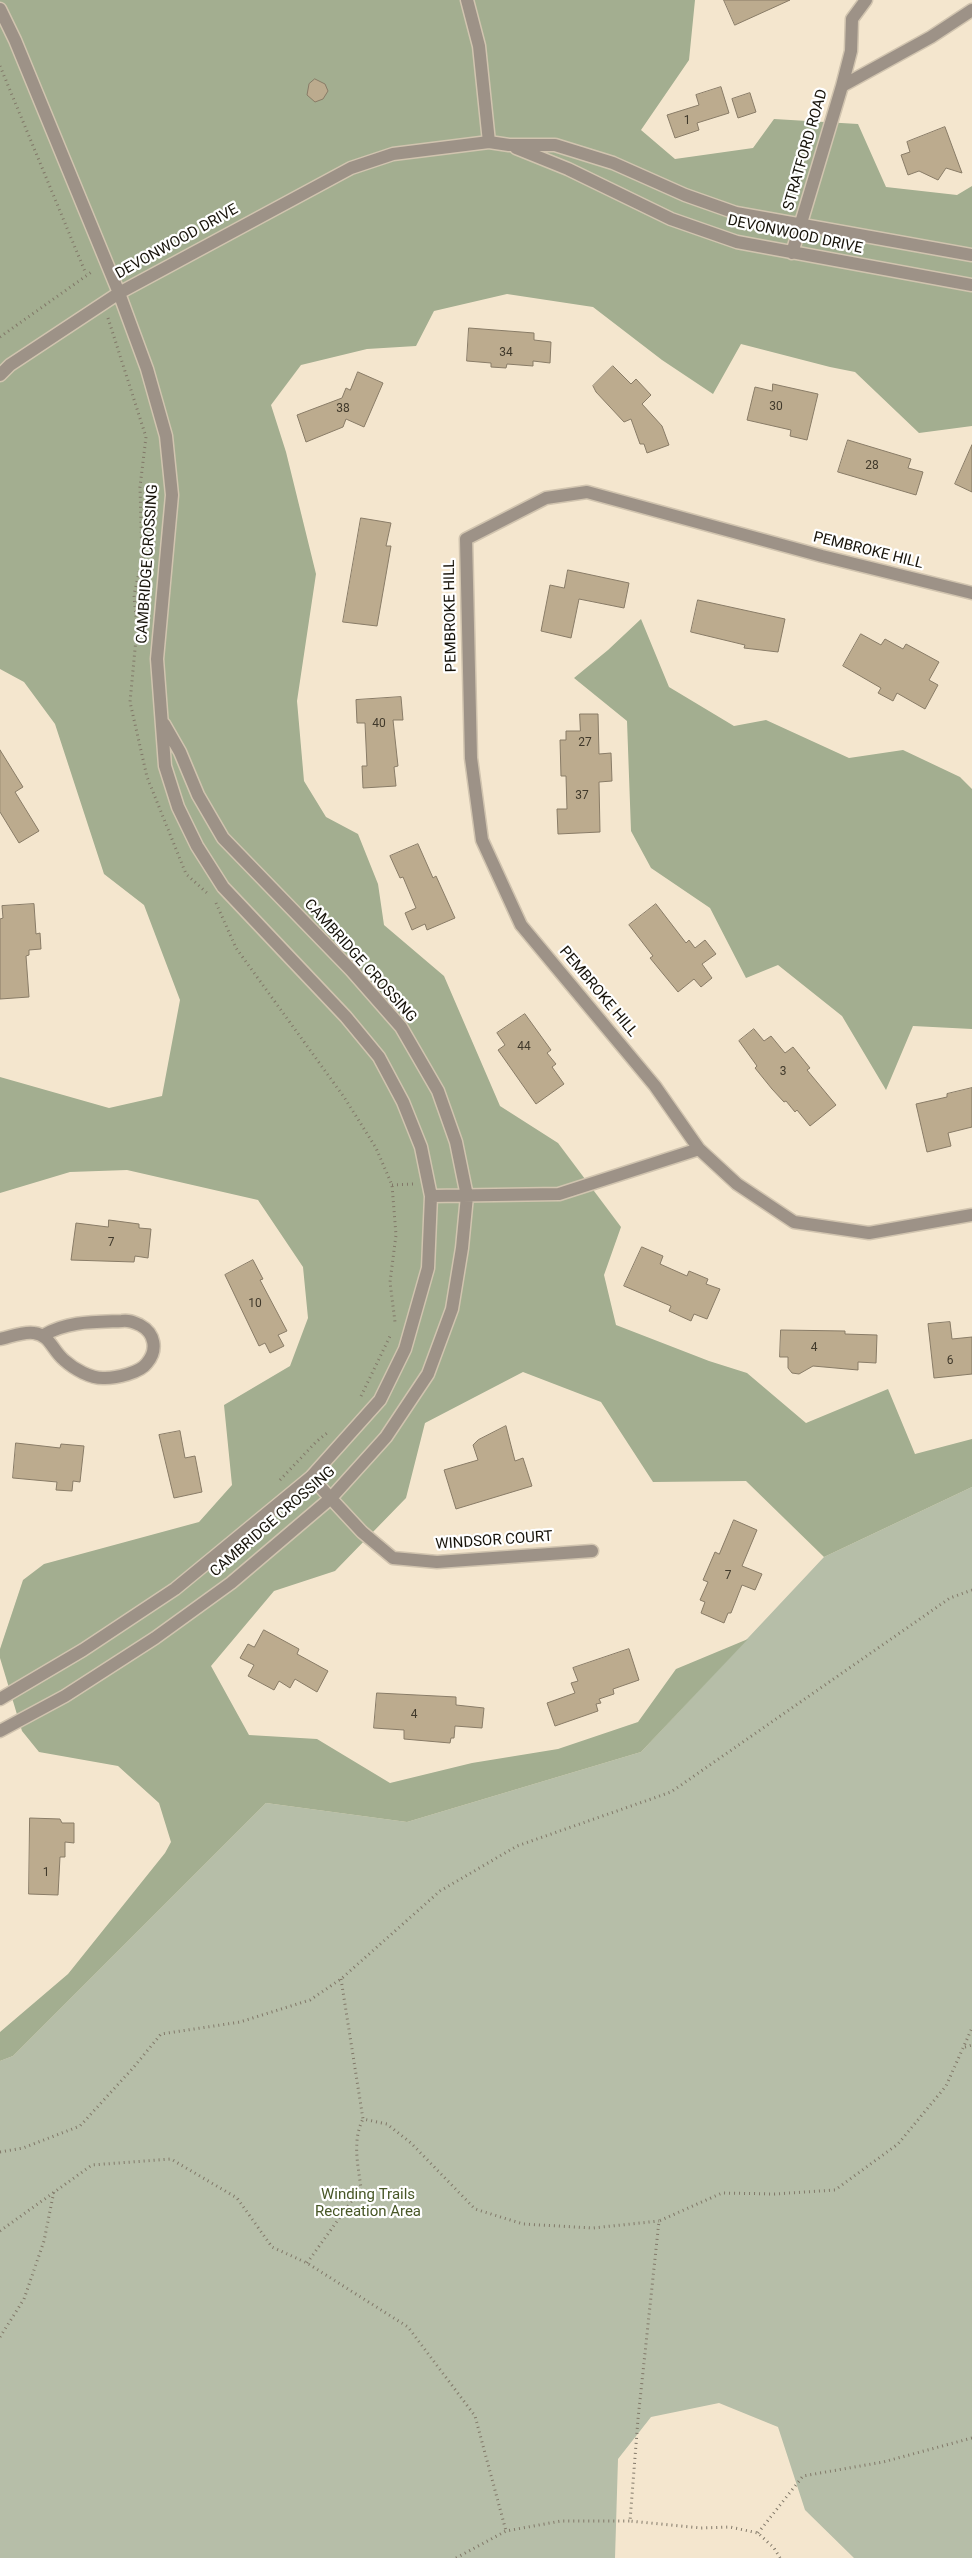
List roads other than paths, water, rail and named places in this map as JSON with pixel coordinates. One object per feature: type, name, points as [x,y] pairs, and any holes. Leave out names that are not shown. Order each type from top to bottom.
[{"type":"street","points":[[467,0],[479,46],[489,142]]},
{"type":"street","name":"STRATFORD ROAD","points":[[792,253],[851,51],[852,19],[866,0]]},
{"type":"street","name":"DEVONWOOD DRIVE","points":[[0,9],[15,40],[119,293],[351,168],[393,154],[489,142],[509,145],[555,145],[613,163],[685,195],[736,213],[800,226],[972,255]]},
{"type":"street","name":"STRATFORD ROAD","points":[[842,86],[930,37],[972,10]]},
{"type":"street","name":"DEVONWOOD DRIVE","points":[[0,22],[15,40]]},
{"type":"street","name":"DEVONWOOD DRIVE","points":[[509,145],[568,168],[671,218],[737,242],[972,285]]},
{"type":"street","points":[[0,375],[10,365],[119,293]]},
{"type":"street","name":"CAMBRIDGE CROSSING","points":[[0,1699],[83,1650],[175,1589],[311,1478],[380,1400],[405,1349],[428,1268],[431,1196],[421,1147],[403,1102],[379,1057],[346,1017],[223,887],[197,846],[178,807],[165,766],[157,659],[172,495],[166,436],[147,369],[119,293]]},
{"type":"street","name":"PEMBROKE HILL","points":[[972,593],[822,556],[587,492],[546,498],[466,539],[470,758],[482,840],[522,925],[655,1086],[699,1149],[737,1184],[794,1222],[869,1233],[972,1215]]},
{"type":"street","name":"CAMBRIDGE CROSSING","points":[[0,1731],[65,1696],[155,1638],[231,1583],[330,1498],[386,1437],[428,1374],[452,1309],[462,1248],[467,1196],[456,1142],[438,1091],[401,1027],[351,970],[223,838],[198,796],[180,752],[162,720]]},
{"type":"street","points":[[431,1196],[559,1194],[699,1149]]},
{"type":"street","points":[[0,1339],[31,1332],[44,1335],[64,1360],[88,1375],[105,1378],[129,1374],[147,1364],[154,1351],[153,1338],[147,1329],[129,1320],[70,1324],[58,1327],[44,1335]]},
{"type":"street","name":"WINDSOR COURT","points":[[311,1478],[362,1532],[393,1558],[437,1562],[592,1551]]},
{"type":"park label","name":"Winding Trails Recreation Area","points":[[368,2204]]}]
